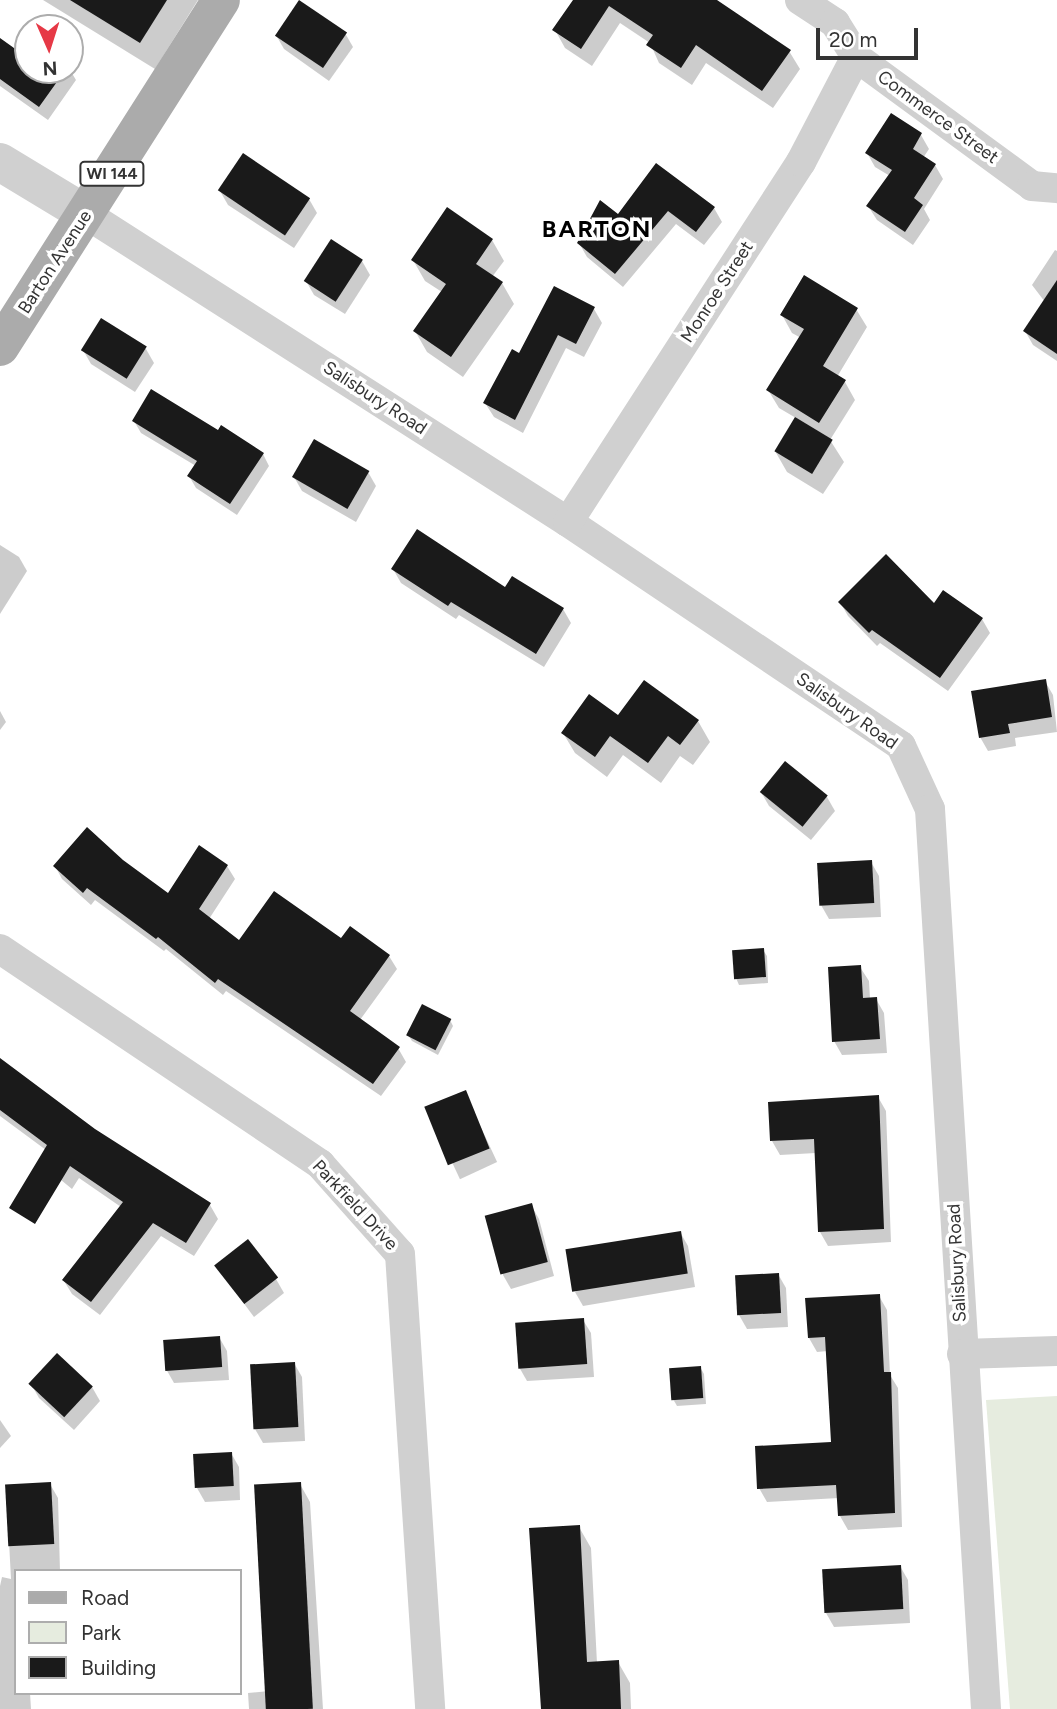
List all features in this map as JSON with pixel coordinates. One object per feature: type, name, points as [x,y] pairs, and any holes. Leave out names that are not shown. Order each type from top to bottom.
[{"type":"main road","name":"Barton Avenue","points":[[0,346],[221,0]]},
{"type":"street","name":"Commerce Street","points":[[800,0],[835,23],[856,57],[1032,186],[1057,188]]},
{"type":"street","name":"Monroe Street","points":[[568,522],[801,162],[856,57]]},
{"type":"street","points":[[0,162],[86,214]]},
{"type":"street","name":"Salisbury Road","points":[[86,214],[568,522],[901,746],[930,809],[986,1709]]},
{"type":"street","name":"Parkfield Drive","points":[[0,949],[320,1164],[400,1254],[430,1709]]},
{"type":"street","points":[[962,1354],[1057,1351]]},
{"type":"green space","points":[[1057,1396],[1057,1709],[1010,1709],[986,1400]]},
{"type":"building","points":[[70,0],[167,0],[140,43]]},
{"type":"building","points":[[299,0],[347,32],[323,68],[275,36]]},
{"type":"building","points":[[573,0],[717,0],[791,50],[762,91],[696,45],[681,68],[646,45],[653,35],[609,6],[581,49],[552,30]]},
{"type":"building","points":[[0,38],[14,48],[14,84],[55,84],[39,107],[0,79]]},
{"type":"building","points":[[891,113],[922,133],[913,149],[936,164],[914,198],[923,205],[905,232],[866,206],[892,170],[865,153]]},
{"type":"building","points":[[243,153],[310,198],[285,236],[218,190]]},
{"type":"building","points":[[656,163],[715,207],[696,232],[668,211],[615,274],[577,243],[600,200],[618,214]]},
{"type":"building","points":[[447,207],[493,239],[476,264],[503,282],[451,357],[413,331],[446,284],[411,260]]},
{"type":"building","points":[[331,239],[363,260],[336,302],[304,281]]},
{"type":"building","points":[[804,275],[858,308],[823,366],[846,380],[819,423],[766,390],[804,329],[780,315]]},
{"type":"building","points":[[1057,280],[1057,354],[1023,331]]},
{"type":"building","points":[[554,286],[595,307],[576,344],[558,335],[515,420],[483,403],[512,349],[519,353]]},
{"type":"building","points":[[101,318],[147,347],[127,379],[81,350]]},
{"type":"building","points":[[151,389],[218,430],[221,425],[264,453],[230,504],[187,476],[197,461],[132,421]]},
{"type":"building","points":[[795,417],[833,440],[812,474],[774,451]]},
{"type":"building","points":[[314,439],[369,471],[347,509],[292,477]]},
{"type":"building","points":[[417,529],[505,587],[512,576],[564,608],[536,654],[451,602],[448,606],[391,569]]},
{"type":"building","points":[[886,554],[934,603],[943,590],[983,618],[940,678],[872,630],[869,633],[838,602]]},
{"type":"building","points":[[1046,679],[1052,717],[1008,724],[1010,733],[979,738],[971,691]]},
{"type":"building","points":[[644,680],[699,720],[680,745],[668,736],[648,763],[610,736],[595,757],[561,733],[589,694],[618,715]]},
{"type":"building","points":[[785,761],[828,796],[803,827],[760,792]]},
{"type":"building","points":[[87,827],[123,860],[168,893],[199,845],[228,865],[199,909],[239,940],[274,891],[341,938],[350,926],[390,955],[350,1011],[400,1047],[373,1084],[218,979],[215,983],[158,937],[156,939],[87,888],[83,893],[53,866]]},
{"type":"building","points":[[872,860],[874,903],[819,906],[817,863]]},
{"type":"building","points":[[764,948],[766,977],[734,979],[732,950]]},
{"type":"building","points":[[861,965],[863,998],[877,997],[880,1039],[832,1042],[828,967]]},
{"type":"building","points":[[422,1004],[451,1019],[436,1050],[406,1035]]},
{"type":"building","points":[[0,1058],[95,1129],[211,1203],[186,1243],[153,1223],[91,1302],[62,1280],[123,1202],[70,1166],[35,1224],[9,1208],[47,1145],[0,1110]]},
{"type":"building","points":[[466,1090],[490,1148],[448,1165],[424,1107]]},
{"type":"building","points":[[879,1095],[884,1229],[818,1232],[814,1139],[770,1141],[768,1102]]},
{"type":"building","points":[[532,1203],[548,1262],[500,1275],[485,1216]]},
{"type":"building","points":[[681,1231],[688,1273],[572,1292],[565,1249]]},
{"type":"building","points":[[248,1239],[278,1278],[244,1304],[214,1265]]},
{"type":"building","points":[[779,1273],[781,1313],[737,1315],[735,1275]]},
{"type":"building","points":[[880,1294],[884,1372],[891,1372],[895,1513],[838,1516],[836,1485],[757,1489],[755,1446],[831,1442],[825,1337],[808,1338],[805,1298]]},
{"type":"building","points":[[584,1318],[587,1364],[518,1369],[515,1323]]},
{"type":"building","points":[[220,1336],[222,1367],[165,1371],[163,1340]]},
{"type":"building","points":[[57,1353],[93,1386],[64,1417],[28,1384]]},
{"type":"building","points":[[295,1362],[298,1427],[253,1429],[250,1364]]},
{"type":"building","points":[[701,1366],[703,1398],[671,1400],[669,1368]]},
{"type":"building","points":[[232,1452],[234,1486],[195,1488],[193,1454]]},
{"type":"building","points":[[51,1482],[54,1544],[8,1546],[5,1484]]},
{"type":"building","points":[[301,1482],[313,1709],[266,1709],[254,1484]]},
{"type":"building","points":[[580,1525],[587,1662],[619,1660],[621,1709],[541,1709],[529,1528]]},
{"type":"building","points":[[901,1565],[903,1609],[824,1613],[822,1569]]},
{"type":"district","name":"BARTON","points":[[597,229]]}]
